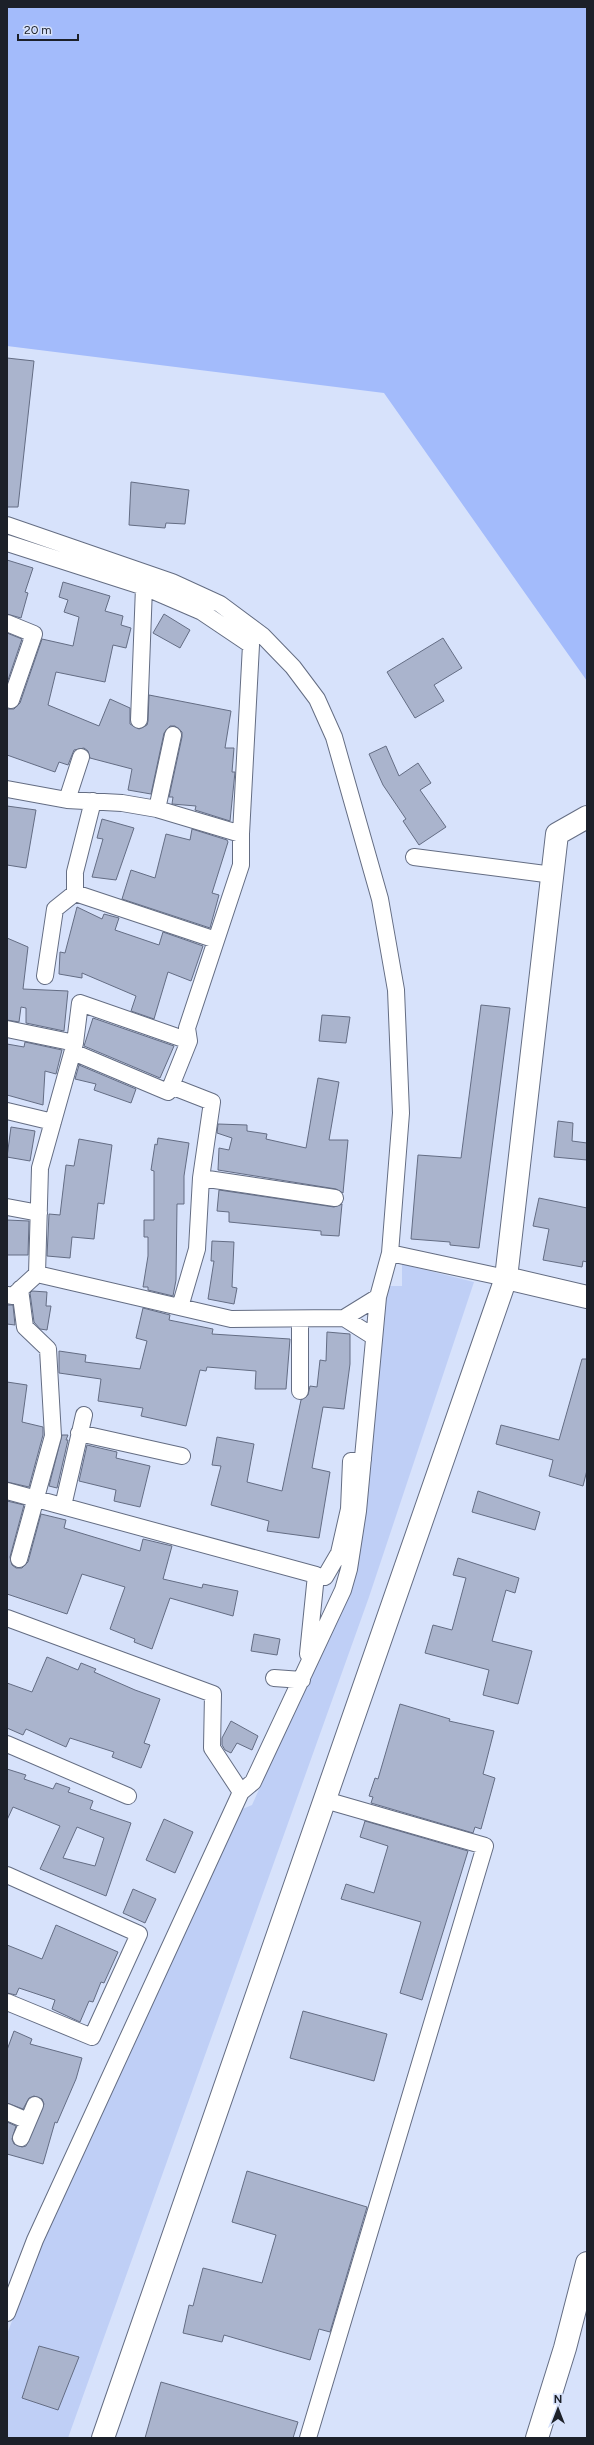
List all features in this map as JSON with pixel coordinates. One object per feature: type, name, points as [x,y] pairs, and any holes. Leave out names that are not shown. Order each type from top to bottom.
[{"type":"main road","points":[[103,2438],[506,1278],[557,834],[587,817]]},
{"type":"main road","points":[[506,1278],[587,1297]]},
{"type":"main road","points":[[537,2438],[565,2348],[587,2263]]},
{"type":"street","points":[[7,525],[172,582],[220,604],[263,636],[293,667],[317,699],[334,737],[380,899],[396,990],[401,1113],[390,1253],[378,1297],[363,1460],[354,1510],[345,1583],[303,1677],[253,1782],[240,1792],[35,2240],[7,2313]]},
{"type":"street","points":[[7,543],[144,587],[202,612],[250,645],[241,834],[241,865],[187,1028],[189,1042],[168,1092],[74,1048],[7,1029]]},
{"type":"street","points":[[139,720],[144,587]]},
{"type":"street","points":[[7,623],[34,634],[11,700],[7,699]]},
{"type":"street","points":[[157,809],[173,735]]},
{"type":"street","points":[[67,800],[81,757]]},
{"type":"street","points":[[7,789],[67,800],[122,803],[157,809],[241,834]]},
{"type":"street","points":[[75,893],[75,872],[93,801]]},
{"type":"street","points":[[414,857],[553,875]]},
{"type":"street","points":[[75,893],[216,940]]},
{"type":"street","points":[[45,976],[55,909],[75,893]]},
{"type":"street","points":[[37,1274],[40,1168],[74,1048],[80,1002],[189,1042]]},
{"type":"street","points":[[171,1086],[212,1102],[201,1178],[197,1249],[180,1307]]},
{"type":"street","points":[[7,1111],[53,1122]]},
{"type":"street","points":[[201,1178],[335,1198]]},
{"type":"street","points":[[7,1207],[39,1213]]},
{"type":"street","points":[[390,1253],[506,1278]]},
{"type":"street","points":[[37,1274],[231,1319],[344,1318],[378,1297]]},
{"type":"street","points":[[19,1559],[53,1436],[48,1348],[25,1327],[14,1292],[37,1274]]},
{"type":"street","points":[[300,1318],[300,1391]]},
{"type":"street","points":[[344,1318],[374,1337]]},
{"type":"street","points":[[63,1506],[84,1416]]},
{"type":"street","points":[[79,1433],[182,1456]]},
{"type":"street","points":[[7,1491],[345,1583]]},
{"type":"street","points":[[303,1677],[320,1576],[339,1553],[354,1510]]},
{"type":"street","points":[[7,1618],[213,1694],[212,1748],[240,1792]]},
{"type":"street","points":[[274,1678],[303,1677]]},
{"type":"street","points":[[7,1744],[128,1796]]},
{"type":"street","points":[[308,2438],[485,1846],[325,1800]]},
{"type":"street","points":[[7,1875],[138,1934],[92,2037],[7,2002]]},
{"type":"street","points":[[21,2138],[35,2105]]},
{"type":"street","points":[[7,2112],[28,2121]]},
{"type":"shaded area","points":[[7,7],[587,7],[587,681],[384,393],[7,346]]},
{"type":"shaded area","points":[[402,1264],[474,1282],[369,1597],[68,2438],[7,2438],[7,2334],[41,2246],[240,1810],[252,1805],[353,1581],[387,1286],[402,1286]]},
{"type":"building","points":[[7,358],[34,361],[18,507],[7,507]]},
{"type":"building","points":[[131,482],[189,490],[185,524],[166,523],[165,528],[129,525]]},
{"type":"building","points":[[7,560],[33,568],[25,592],[28,593],[21,618],[7,614]]},
{"type":"building","points":[[63,582],[110,596],[105,611],[123,616],[121,625],[131,628],[126,648],[113,645],[105,682],[56,672],[48,705],[99,726],[110,699],[130,708],[130,724],[139,729],[147,725],[149,695],[231,711],[225,748],[234,748],[232,772],[235,772],[230,821],[195,810],[196,806],[172,804],[173,797],[169,797],[182,737],[182,732],[175,726],[170,726],[164,733],[151,794],[128,790],[132,769],[90,758],[88,751],[84,748],[74,750],[68,765],[59,762],[55,772],[7,755],[7,709],[14,709],[20,703],[42,639],[73,646],[79,617],[64,612],[68,600],[59,597]]},
{"type":"building","points":[[164,614],[190,630],[180,648],[153,633]]},
{"type":"building","points":[[7,633],[22,639],[7,683]]},
{"type":"building","points":[[443,638],[462,668],[434,685],[444,701],[415,718],[387,672]]},
{"type":"building","points":[[386,746],[399,776],[418,763],[431,783],[420,790],[446,827],[419,845],[403,821],[406,819],[383,785],[369,754]]},
{"type":"building","points":[[7,806],[36,810],[26,868],[7,865]]},
{"type":"building","points":[[102,819],[134,828],[116,880],[92,877],[103,839],[97,838]]},
{"type":"building","points":[[192,829],[227,840],[228,842],[212,893],[219,895],[210,928],[122,899],[131,870],[155,878],[166,834],[190,840]]},
{"type":"building","points":[[77,907],[102,919],[104,914],[119,918],[115,930],[159,945],[163,932],[203,946],[191,981],[168,972],[154,1019],[131,1011],[136,996],[82,973],[82,978],[59,974],[60,952],[65,953]]},
{"type":"building","points":[[7,938],[28,947],[23,989],[68,991],[64,1031],[26,1023],[26,1008],[21,1007],[19,1022],[7,1020]]},
{"type":"building","points":[[481,1005],[510,1008],[479,1248],[450,1245],[450,1242],[411,1239],[418,1155],[461,1158]]},
{"type":"building","points":[[322,1015],[350,1017],[346,1043],[319,1041]]},
{"type":"building","points":[[93,1018],[174,1046],[160,1078],[84,1046]]},
{"type":"building","points":[[25,1042],[62,1050],[56,1074],[45,1071],[43,1105],[7,1095],[7,1044],[24,1047]]},
{"type":"building","points":[[79,1065],[136,1089],[131,1103],[94,1090],[96,1084],[75,1079]]},
{"type":"building","points":[[318,1078],[339,1082],[329,1140],[348,1140],[343,1193],[336,1189],[218,1170],[219,1148],[229,1150],[232,1138],[217,1133],[218,1124],[247,1125],[247,1131],[267,1134],[266,1139],[306,1148]]},
{"type":"building","points":[[558,1121],[573,1123],[572,1141],[587,1143],[587,1160],[554,1157]]},
{"type":"building","points":[[11,1127],[35,1131],[30,1161],[7,1157]]},
{"type":"building","points":[[158,1138],[189,1143],[184,1176],[184,1204],[177,1204],[176,1280],[173,1296],[148,1290],[148,1287],[143,1287],[148,1256],[148,1237],[144,1237],[144,1220],[154,1220],[154,1171],[151,1170],[155,1144],[157,1145]]},
{"type":"building","points":[[79,1139],[112,1145],[104,1204],[98,1203],[94,1239],[72,1237],[70,1258],[47,1256],[49,1214],[60,1215],[66,1165],[74,1166]]},
{"type":"building","points":[[219,1190],[334,1207],[342,1204],[339,1236],[321,1235],[321,1231],[229,1222],[229,1212],[217,1211]]},
{"type":"building","points":[[539,1198],[587,1208],[587,1262],[583,1261],[582,1267],[543,1260],[549,1229],[533,1226]]},
{"type":"building","points":[[7,1220],[29,1221],[28,1255],[7,1255]]},
{"type":"building","points":[[212,1241],[234,1242],[232,1287],[237,1288],[234,1304],[208,1299],[214,1261],[211,1261]]},
{"type":"building","points":[[32,1291],[47,1292],[46,1306],[51,1306],[47,1330],[40,1329],[34,1322],[30,1293]]},
{"type":"building","points":[[7,1305],[13,1305],[15,1325],[7,1324]]},
{"type":"building","points":[[143,1308],[170,1315],[169,1320],[213,1329],[212,1334],[290,1339],[286,1389],[255,1389],[256,1371],[207,1367],[206,1371],[200,1370],[186,1426],[141,1416],[143,1408],[98,1401],[101,1379],[59,1373],[59,1351],[86,1355],[85,1362],[140,1369],[147,1341],[136,1338]]},
{"type":"building","points":[[327,1332],[350,1334],[350,1364],[344,1409],[323,1407],[312,1468],[330,1472],[319,1538],[267,1531],[269,1521],[211,1505],[221,1466],[212,1465],[217,1437],[254,1444],[247,1482],[282,1491],[301,1400],[308,1395],[310,1386],[317,1387],[320,1360],[326,1361]]},
{"type":"building","points":[[582,1359],[587,1359],[587,1470],[583,1486],[549,1476],[553,1460],[496,1444],[501,1425],[559,1440]]},
{"type":"building","points":[[7,1382],[27,1385],[22,1422],[43,1427],[43,1435],[29,1487],[7,1482]]},
{"type":"building","points":[[62,1435],[68,1435],[66,1440],[68,1440],[57,1488],[49,1486]]},
{"type":"building","points":[[87,1445],[117,1452],[116,1458],[150,1466],[140,1507],[114,1501],[116,1490],[79,1481]]},
{"type":"building","points":[[478,1491],[540,1512],[535,1530],[472,1512]]},
{"type":"building","points":[[7,1501],[24,1505],[10,1557],[12,1565],[16,1568],[22,1568],[28,1562],[41,1514],[66,1520],[64,1528],[140,1551],[143,1539],[172,1546],[163,1579],[202,1588],[203,1584],[238,1591],[233,1616],[170,1598],[152,1649],[134,1642],[135,1639],[110,1629],[125,1587],[82,1574],[67,1614],[7,1594]]},
{"type":"building","points":[[458,1558],[519,1578],[515,1593],[506,1590],[492,1641],[532,1651],[518,1704],[483,1695],[489,1670],[425,1653],[433,1625],[452,1630],[466,1578],[453,1575]]},
{"type":"building","points":[[254,1634],[280,1639],[277,1655],[251,1651]]},
{"type":"building","points":[[47,1657],[78,1670],[81,1663],[96,1669],[94,1672],[160,1699],[144,1743],[150,1745],[141,1768],[112,1757],[114,1752],[70,1738],[66,1747],[26,1729],[23,1735],[7,1728],[7,1683],[32,1692]]},
{"type":"building","points":[[400,1704],[450,1719],[449,1721],[494,1731],[483,1774],[495,1778],[481,1829],[475,1827],[473,1833],[371,1803],[373,1797],[369,1796],[375,1778],[378,1779]]},
{"type":"building","points":[[231,1721],[258,1736],[252,1750],[237,1743],[231,1753],[225,1750],[222,1745],[222,1738]]},
{"type":"building","points":[[7,1769],[26,1775],[24,1779],[53,1789],[56,1783],[70,1788],[68,1792],[93,1801],[90,1809],[131,1823],[106,1896],[40,1869],[60,1826],[13,1807],[7,1820]],"holes":[[[77,1827],[104,1838],[95,1866],[63,1858]]]},
{"type":"building","points":[[164,1819],[193,1832],[175,1873],[146,1860]]},
{"type":"building","points":[[365,1821],[468,1851],[422,2000],[400,1993],[421,1922],[341,1899],[346,1884],[374,1893],[388,1846],[360,1837]]},
{"type":"building","points":[[133,1889],[156,1899],[145,1923],[123,1913]]},
{"type":"building","points":[[56,1925],[118,1952],[104,1983],[101,1982],[93,2002],[89,2001],[80,2022],[52,2009],[55,2000],[19,1988],[16,1995],[7,1993],[7,1945],[42,1959]]},
{"type":"building","points":[[303,2011],[387,2034],[374,2081],[290,2058]]},
{"type":"building","points":[[14,2031],[32,2039],[30,2044],[82,2058],[76,2079],[57,2123],[55,2122],[43,2164],[7,2154],[7,2122],[16,2126],[12,2139],[14,2144],[22,2147],[26,2146],[44,2104],[42,2099],[34,2096],[29,2098],[23,2109],[7,2103],[7,2050]]},
{"type":"building","points":[[247,2171],[367,2207],[330,2332],[319,2329],[310,2360],[224,2335],[222,2342],[183,2333],[189,2305],[193,2306],[203,2268],[262,2283],[276,2235],[232,2222]]},
{"type":"building","points":[[39,2346],[79,2357],[58,2410],[22,2398]]},
{"type":"building","points":[[161,2382],[298,2422],[293,2438],[145,2438]]}]
